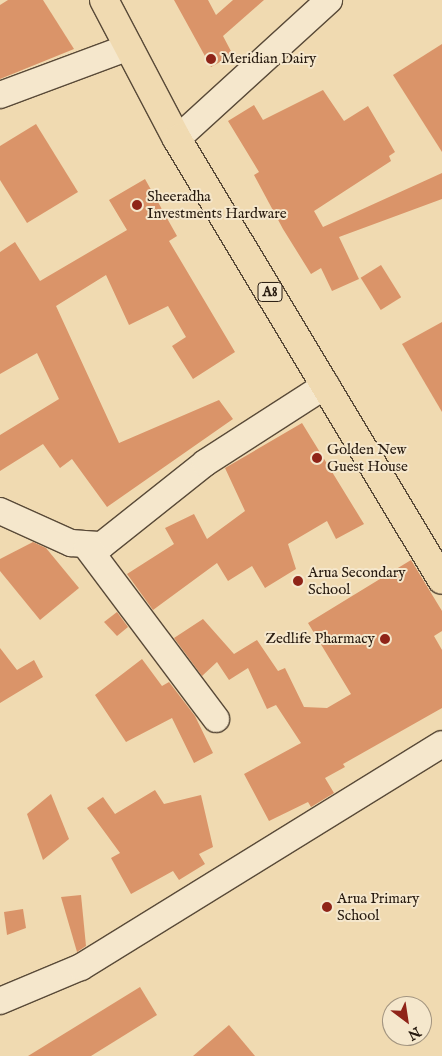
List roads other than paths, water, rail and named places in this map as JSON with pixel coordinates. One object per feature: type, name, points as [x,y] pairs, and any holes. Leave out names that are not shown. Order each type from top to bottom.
[{"type":"main road","name":"A8","points":[[104,0],[177,139],[442,580]]},
{"type":"street","points":[[177,139],[329,0]]},
{"type":"street","points":[[0,95],[129,48]]},
{"type":"street","points":[[0,511],[86,547],[102,545],[205,463],[326,385]]},
{"type":"street","points":[[86,547],[216,719]]},
{"type":"street","points":[[0,1001],[81,967],[442,744]]},
{"type":"place","name":"Meridian Dairy","points":[[211,59]]},
{"type":"place","name":"Sheeradha Investments Hardware","points":[[137,205]]},
{"type":"place","name":"Golden New Guest House","points":[[317,458]]},
{"type":"place","name":"Arua Secondary School","points":[[298,581]]},
{"type":"place","name":"Zedlife Pharmacy","points":[[385,639]]},
{"type":"place","name":"Arua Primary School","points":[[327,907]]}]
